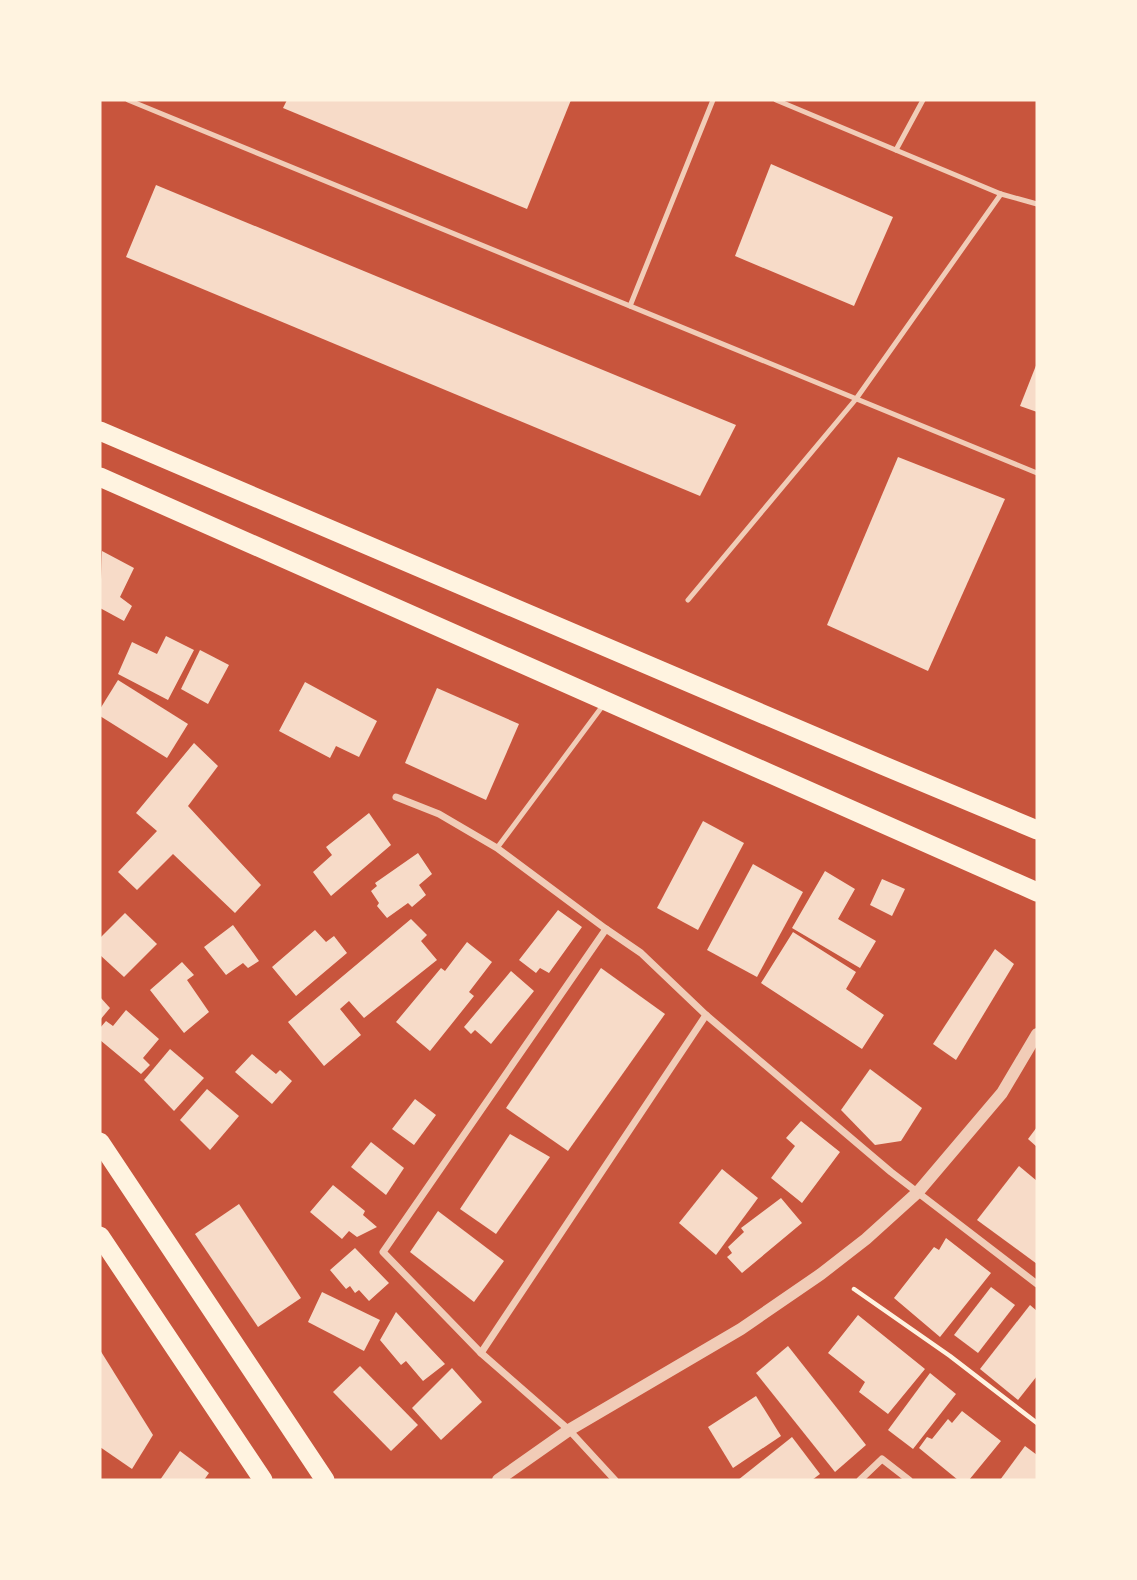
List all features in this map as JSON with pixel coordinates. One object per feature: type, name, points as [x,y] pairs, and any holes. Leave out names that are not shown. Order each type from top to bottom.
[{"type":"highway","points":[[100,430],[1037,830]]},
{"type":"highway","points":[[100,477],[1037,892]]},
{"type":"highway","points":[[100,1142],[325,1480]]},
{"type":"highway","points":[[100,1236],[263,1480]]},
{"type":"street","points":[[396,797],[439,814],[498,848],[641,953],[706,1015],[891,1172],[1037,1284]]},
{"type":"street","points":[[606,929],[383,1252],[481,1353],[569,1430],[615,1480]]},
{"type":"street","points":[[481,1353],[706,1015]]},
{"type":"street","points":[[498,1480],[569,1430],[741,1329],[810,1282],[866,1239],[918,1192],[1002,1093],[1037,1034]]},
{"type":"street","points":[[860,1480],[882,1460],[909,1480]]},
{"type":"lane","points":[[128,100],[1037,473]]},
{"type":"lane","points":[[630,306],[713,100]]},
{"type":"lane","points":[[776,100],[1001,194],[1037,204]]},
{"type":"lane","points":[[896,150],[923,100]]},
{"type":"lane","points":[[688,600],[856,399],[1001,194]]},
{"type":"lane","points":[[498,848],[606,701]]},
{"type":"path","points":[[854,1289],[950,1356],[1037,1423]]},
{"type":"building","points":[[287,100],[571,100],[527,209],[283,108]]},
{"type":"building","points":[[771,164],[893,217],[854,306],[735,256]]},
{"type":"building","points":[[156,185],[736,425],[700,496],[126,257]]},
{"type":"building","points":[[1037,363],[1037,412],[1020,406]]},
{"type":"building","points":[[898,457],[1005,499],[928,671],[827,625]]},
{"type":"building","points":[[102,551],[134,568],[120,597],[132,606],[124,621],[100,608]]},
{"type":"building","points":[[166,636],[194,650],[168,700],[118,674],[132,642],[157,654]]},
{"type":"building","points":[[200,650],[229,665],[208,704],[181,689]]},
{"type":"building","points":[[118,680],[188,724],[167,758],[100,716],[100,709]]},
{"type":"building","points":[[305,682],[377,721],[359,757],[336,746],[330,758],[279,731]]},
{"type":"building","points":[[437,688],[519,724],[486,800],[405,763]]},
{"type":"building","points":[[194,743],[218,766],[188,806],[261,885],[235,913],[173,854],[137,890],[118,872],[157,831],[136,813]]},
{"type":"building","points":[[369,813],[391,845],[331,896],[313,872],[332,855],[326,847]]},
{"type":"building","points":[[703,821],[744,843],[698,930],[657,908]]},
{"type":"building","points":[[418,853],[432,874],[419,885],[426,895],[412,907],[408,903],[387,918],[377,906],[379,903],[371,891],[377,886],[375,883]]},
{"type":"building","points":[[753,864],[803,892],[757,977],[707,950]]},
{"type":"building","points":[[825,871],[855,889],[838,919],[876,941],[860,968],[792,928]]},
{"type":"building","points":[[882,879],[905,889],[892,916],[870,905]]},
{"type":"building","points":[[558,910],[582,927],[549,973],[540,968],[536,973],[519,960]]},
{"type":"building","points":[[125,913],[157,944],[124,977],[100,955],[100,938]]},
{"type":"building","points":[[411,919],[427,935],[421,941],[437,960],[364,1018],[349,1001],[340,1009],[361,1035],[324,1066],[288,1022]]},
{"type":"building","points":[[233,925],[259,961],[248,968],[243,963],[226,975],[204,947]]},
{"type":"building","points":[[315,930],[326,942],[334,936],[347,953],[296,996],[272,967]]},
{"type":"building","points":[[793,932],[856,972],[846,989],[884,1015],[862,1049],[761,983]]},
{"type":"building","points":[[467,942],[492,962],[469,992],[474,996],[430,1051],[396,1022],[441,968],[445,971]]},
{"type":"building","points":[[995,949],[1014,964],[956,1060],[933,1044]]},
{"type":"building","points":[[182,962],[194,975],[187,980],[209,1012],[184,1033],[150,990]]},
{"type":"building","points":[[601,968],[665,1014],[568,1151],[506,1108]]},
{"type":"building","points":[[511,971],[534,991],[491,1044],[475,1030],[471,1034],[464,1027]]},
{"type":"building","points":[[100,997],[110,1008],[100,1020]]},
{"type":"building","points":[[126,1010],[159,1039],[143,1058],[150,1065],[141,1074],[100,1040],[100,1028],[106,1021],[113,1026]]},
{"type":"building","points":[[170,1049],[204,1078],[174,1111],[144,1080]]},
{"type":"building","points":[[252,1054],[276,1074],[280,1070],[292,1081],[272,1104],[235,1072]]},
{"type":"building","points":[[870,1069],[922,1108],[901,1141],[875,1145],[841,1110]]},
{"type":"building","points":[[207,1089],[239,1116],[210,1150],[180,1120]]},
{"type":"building","points":[[415,1099],[436,1115],[414,1145],[392,1129]]},
{"type":"building","points":[[801,1121],[840,1152],[802,1203],[771,1178],[795,1146],[786,1138]]},
{"type":"building","points":[[1037,1127],[1037,1147],[1028,1139]]},
{"type":"building","points":[[510,1134],[550,1157],[496,1234],[460,1209]]},
{"type":"building","points":[[371,1142],[404,1168],[386,1195],[351,1167]]},
{"type":"building","points":[[1019,1166],[1037,1181],[1037,1264],[977,1220]]},
{"type":"building","points":[[722,1169],[758,1198],[716,1255],[679,1223]]},
{"type":"building","points":[[333,1185],[365,1211],[363,1215],[377,1227],[357,1237],[349,1231],[342,1239],[310,1212]]},
{"type":"building","points":[[781,1198],[802,1223],[742,1273],[727,1257],[732,1253],[728,1247],[744,1232],[741,1228]]},
{"type":"building","points":[[239,1204],[301,1298],[258,1327],[195,1234]]},
{"type":"building","points":[[438,1211],[504,1261],[474,1302],[410,1252]]},
{"type":"building","points":[[946,1238],[991,1273],[940,1337],[894,1298],[934,1247],[939,1250]]},
{"type":"building","points":[[355,1248],[389,1283],[369,1301],[359,1290],[355,1293],[350,1286],[346,1289],[330,1270]]},
{"type":"building","points":[[991,1287],[1015,1305],[978,1353],[954,1335]]},
{"type":"building","points":[[322,1292],[380,1320],[364,1351],[308,1322]]},
{"type":"building","points":[[1030,1305],[1037,1311],[1037,1376],[1018,1400],[980,1369]]},
{"type":"building","points":[[396,1312],[445,1364],[423,1381],[406,1361],[401,1365],[380,1340]]},
{"type":"building","points":[[858,1315],[925,1369],[888,1414],[859,1392],[865,1382],[828,1353]]},
{"type":"building","points":[[788,1346],[866,1445],[835,1472],[756,1373]]},
{"type":"building","points":[[100,1350],[153,1435],[132,1469],[100,1447]]},
{"type":"building","points":[[360,1366],[418,1425],[391,1451],[333,1392]]},
{"type":"building","points":[[452,1368],[482,1402],[441,1440],[412,1408]]},
{"type":"building","points":[[930,1373],[956,1394],[913,1449],[888,1430]]},
{"type":"building","points":[[756,1396],[781,1436],[733,1468],[708,1427]]},
{"type":"building","points":[[962,1411],[1001,1441],[969,1480],[958,1480],[919,1448],[927,1437],[932,1439],[948,1419],[952,1423]]},
{"type":"building","points":[[792,1437],[820,1474],[812,1480],[738,1480]]},
{"type":"building","points":[[1025,1446],[1037,1455],[1037,1480],[1000,1480]]},
{"type":"building","points":[[180,1451],[209,1473],[204,1480],[160,1480]]}]
